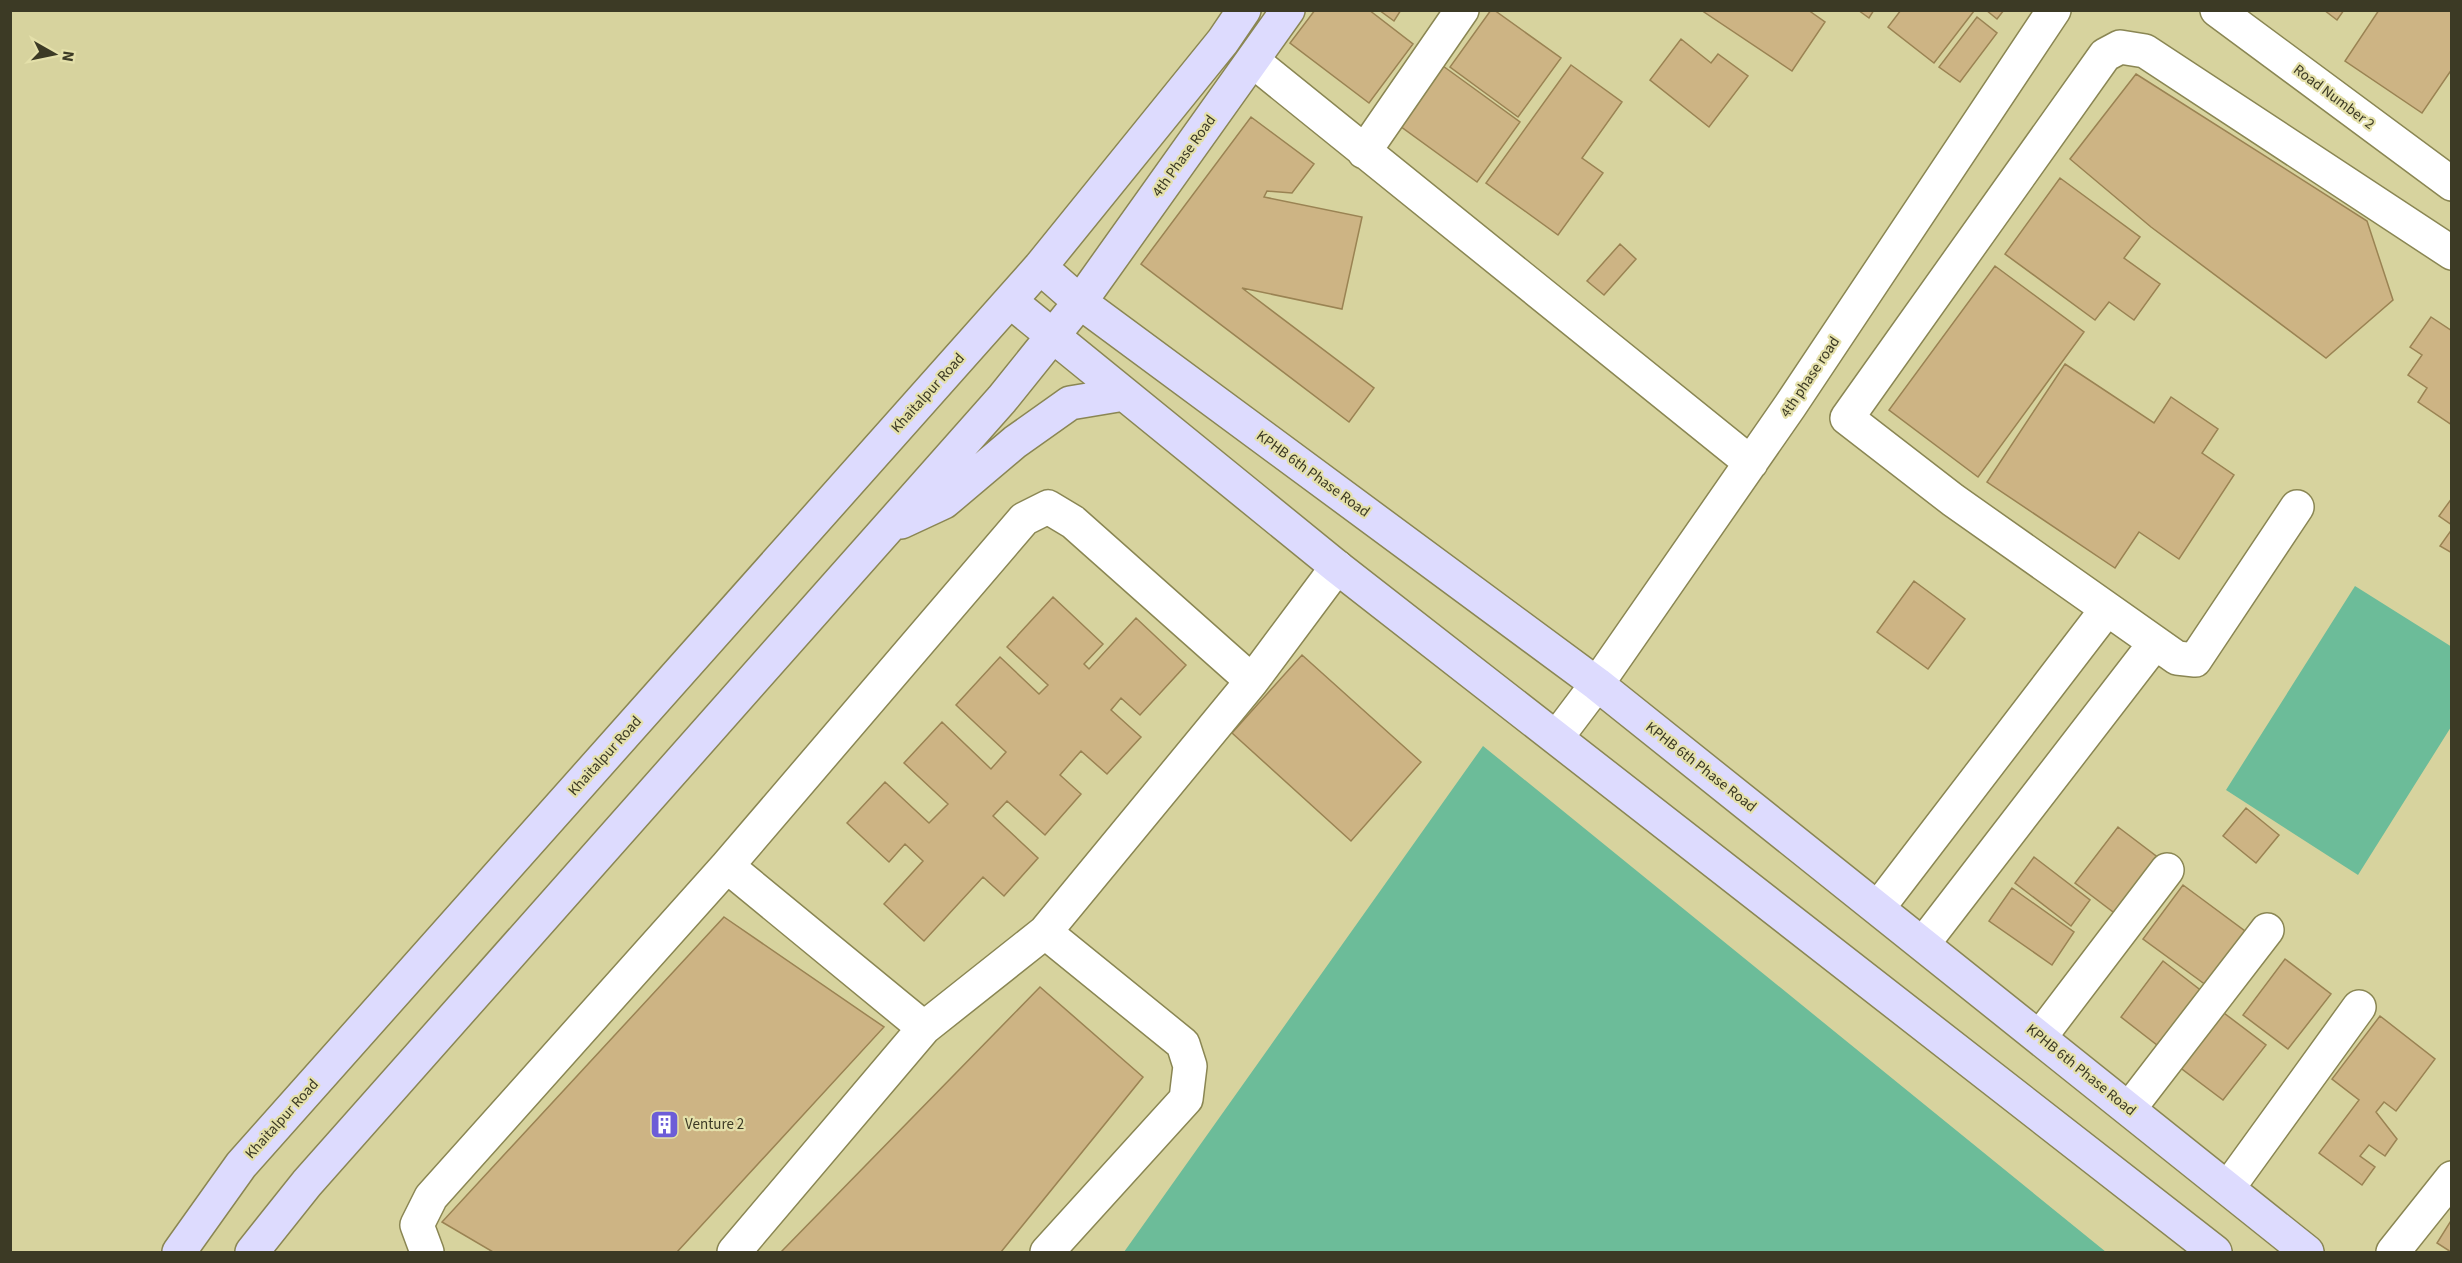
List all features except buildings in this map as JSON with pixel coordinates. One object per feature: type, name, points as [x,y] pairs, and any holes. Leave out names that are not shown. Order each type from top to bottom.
[{"type":"street","points":[[1040,267],[1223,41],[1244,10]]},
{"type":"street","name":"4th Phase Road","points":[[1080,302],[1288,10]]},
{"type":"street","points":[[1364,152],[1462,10]]},
{"type":"street","name":"4th phase road","points":[[1557,737],[1597,684],[1751,463],[2054,10]]},
{"type":"street","name":"Road Number 2","points":[[2217,10],[2451,184]]},
{"type":"street","points":[[2297,507],[2195,660],[2177,658],[1953,500],[1847,418],[2105,55],[2120,47],[2145,51],[2451,253]]},
{"type":"street","points":[[1253,61],[1751,463]]},
{"type":"street","name":"Khaitalpur Road","points":[[179,1252],[241,1165],[1040,267]]},
{"type":"street","name":"KPHB 6th Phase Road","points":[[1040,267],[1080,302],[1597,684],[2307,1252]]},
{"type":"street","points":[[1010,302],[1337,567],[2215,1252]]},
{"type":"street","points":[[252,1252],[307,1183],[1002,399],[1080,302]]},
{"type":"street","points":[[888,528],[944,502],[1015,442],[1070,403],[1124,394]]},
{"type":"street","points":[[427,1252],[417,1225],[431,1197],[727,866],[1024,519],[1048,507],[1073,522],[1252,681]]},
{"type":"street","points":[[734,1252],[924,1028],[1045,932],[1252,681],[1337,567]]},
{"type":"street","points":[[1878,908],[2107,609]]},
{"type":"street","points":[[1923,944],[2155,643]]},
{"type":"street","points":[[727,866],[924,1028]]},
{"type":"street","points":[[2040,1037],[2167,870]]},
{"type":"street","points":[[2129,1109],[2267,930]]},
{"type":"street","points":[[1045,932],[1183,1044],[1190,1066],[1186,1100],[1047,1252]]},
{"type":"street","points":[[2228,1188],[2360,1007]]},
{"type":"street","points":[[2393,1252],[2451,1178]]},
{"type":"green space","points":[[2355,586],[2452,647],[2451,727],[2358,875],[2226,790]]},
{"type":"green space","points":[[1483,746],[2106,1252],[1124,1252]]},
{"type":"place","name":"Venture 2","points":[[664,1124]]}]
